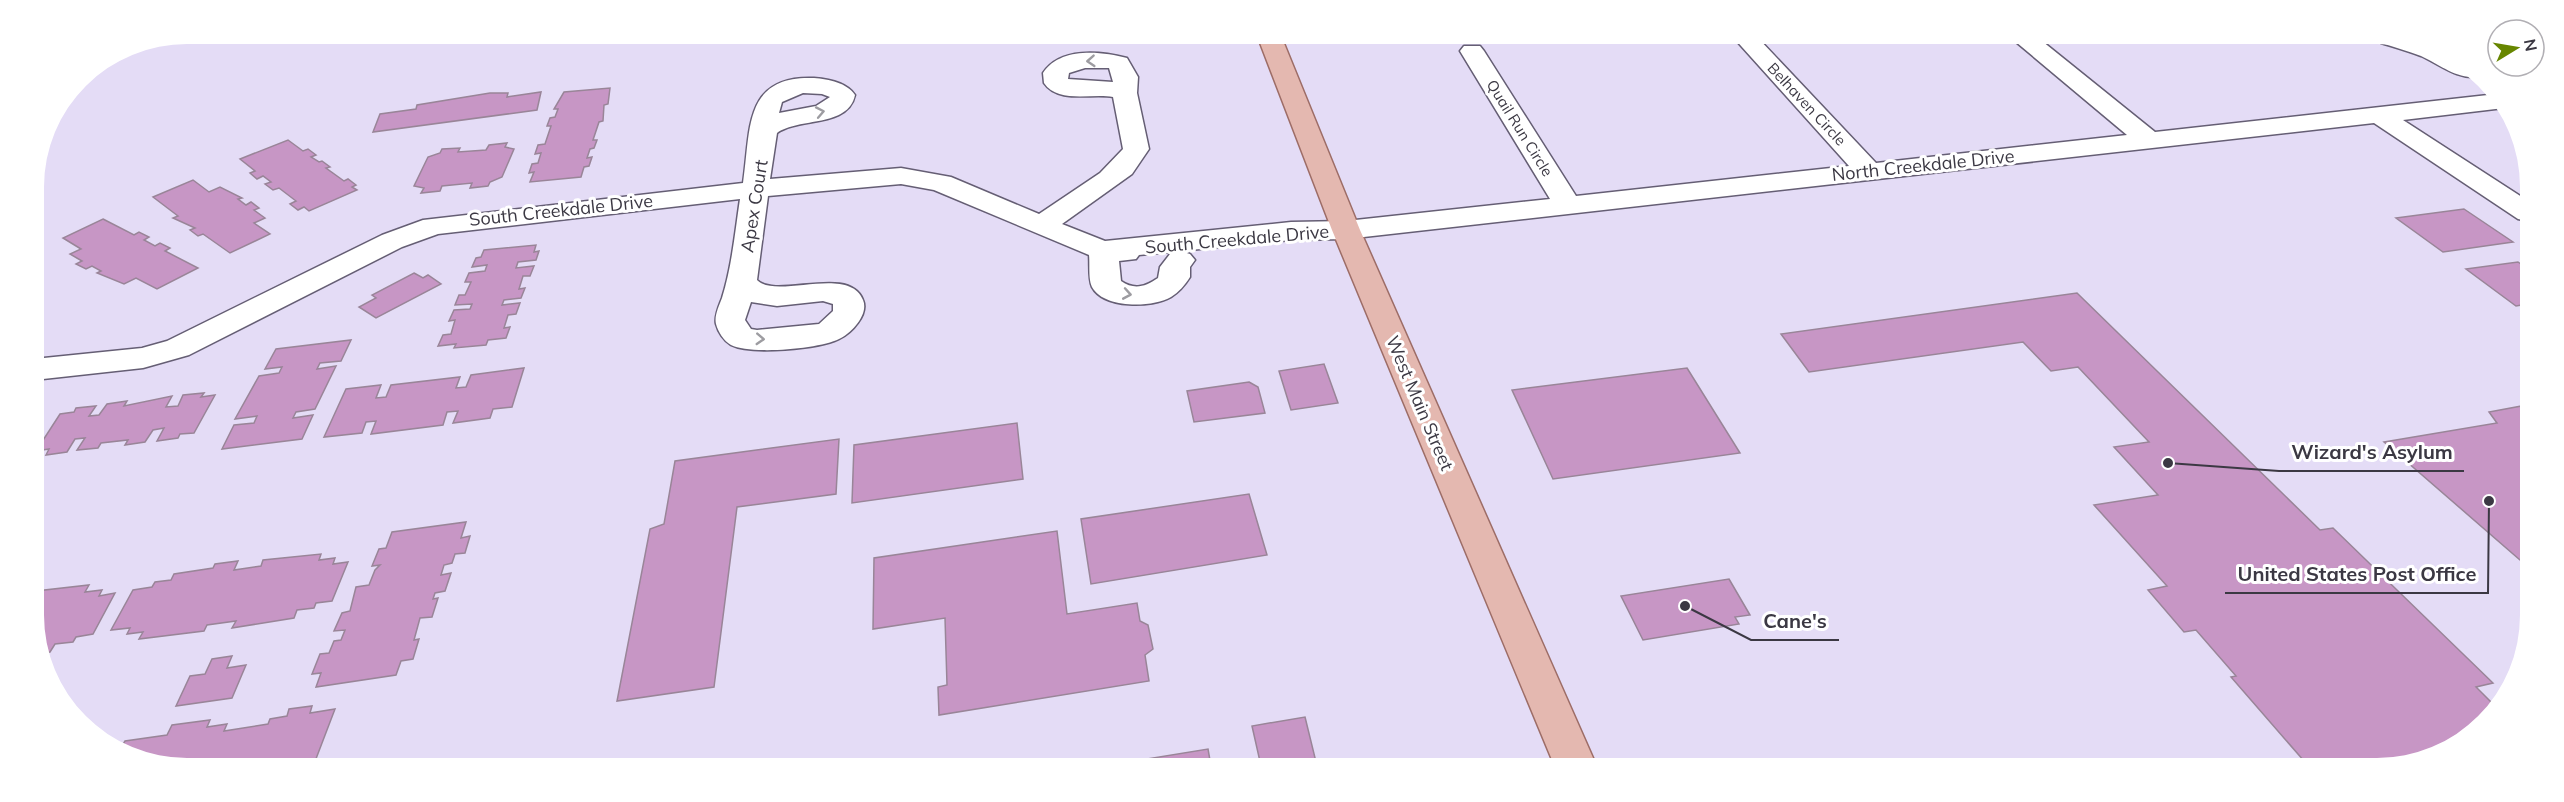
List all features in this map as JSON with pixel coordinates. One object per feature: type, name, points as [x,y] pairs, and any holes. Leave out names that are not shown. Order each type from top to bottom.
[{"type":"main road","name":"West Main Street","points":[[1272,44],[1346,230],[1572,758]]},
{"type":"street","name":"Belhaven Circle","points":[[1751,44],[1869,171]]},
{"type":"street","points":[[2031,44],[2148,140]]},
{"type":"street","name":"Quail Run Circle","points":[[1472,51],[1568,205]]},
{"type":"street","points":[[1041,225],[1115,174],[1135,156],[1135,140],[1125,93]]},
{"type":"street","name":"North Creekdale Drive","points":[[1346,230],[2492,102]]},
{"type":"street","points":[[2379,115],[2520,208]]},
{"type":"street","name":"Apex Court","points":[[742,282],[766,129]]},
{"type":"street","name":"South Creekdale Drive","points":[[44,369],[143,358],[170,351],[197,340],[392,241],[433,226],[757,189],[885,177],[914,178],[942,183],[1103,250],[1180,260],[1299,247],[1346,230]]},
{"type":"street","name":"South Creekdale Drive","points":[[1103,250],[1292,231],[1346,230]]},
{"type":"street","name":"South Creekdale Drive","points":[[1103,250],[1106,285],[1126,296],[1150,295],[1162,291],[1175,277],[1175,267],[1180,260]]},
{"type":"building","points":[[610,88],[608,104],[604,105],[603,121],[599,122],[593,140],[597,140],[587,158],[592,157],[589,166],[584,167],[581,177],[530,182],[534,172],[529,173],[532,164],[538,163],[541,153],[535,154],[538,145],[545,144],[551,126],[547,126],[550,118],[555,117],[558,109],[554,109],[564,92]]},
{"type":"building","points":[[541,92],[537,110],[373,132],[380,114],[416,109],[417,105],[490,93],[508,93],[507,97]]},
{"type":"building","points":[[288,140],[303,151],[308,149],[316,155],[311,157],[319,162],[322,161],[330,167],[326,168],[344,181],[348,179],[356,185],[352,187],[357,190],[309,211],[304,207],[298,210],[290,204],[296,201],[279,188],[273,190],[265,184],[271,182],[263,176],[257,179],[250,173],[255,171],[240,159]]},
{"type":"building","points":[[507,143],[505,147],[514,149],[502,177],[490,182],[488,186],[470,188],[472,183],[442,186],[440,191],[421,193],[424,188],[414,186],[428,157],[440,153],[442,149],[460,148],[458,152],[486,150],[489,145]]},
{"type":"building","points":[[193,180],[209,192],[220,187],[242,198],[238,199],[246,205],[251,202],[259,208],[254,210],[265,218],[254,223],[270,234],[230,253],[203,234],[198,236],[190,230],[195,228],[173,218],[178,216],[153,197]]},
{"type":"building","points":[[2464,209],[2513,242],[2443,252],[2396,218]]},
{"type":"building","points":[[103,219],[134,235],[139,232],[149,237],[144,240],[155,246],[160,243],[170,248],[165,251],[198,268],[157,289],[136,278],[124,284],[97,273],[101,271],[92,266],[86,269],[76,264],[82,261],[70,254],[81,249],[63,238]]},
{"type":"building","points":[[536,245],[534,252],[539,251],[536,260],[518,262],[516,268],[534,266],[530,276],[523,276],[519,289],[525,288],[521,298],[504,300],[502,305],[520,303],[516,314],[508,315],[504,328],[510,327],[506,338],[488,340],[486,345],[454,348],[456,344],[438,346],[443,335],[451,334],[455,320],[449,321],[454,310],[470,309],[472,304],[455,305],[459,295],[465,295],[471,282],[465,282],[469,273],[485,271],[487,265],[472,267],[476,258],[481,257],[484,250]]},
{"type":"building","points":[[2518,262],[2520,263],[2520,305],[2516,306],[2466,269]]},
{"type":"building","points":[[414,273],[423,278],[428,275],[441,284],[376,318],[359,307],[376,298],[372,295]]},
{"type":"building","points":[[2077,293],[2320,530],[2333,528],[2493,683],[2476,687],[2491,702],[2479,717],[2465,729],[2423,751],[2387,758],[2301,758],[2231,677],[2236,676],[2196,630],[2184,632],[2148,590],[2167,586],[2094,505],[2158,495],[2114,447],[2149,442],[2078,367],[2051,371],[2023,342],[1809,372],[1781,334]]},
{"type":"building","points":[[351,340],[341,361],[320,363],[317,369],[336,366],[315,409],[296,412],[293,418],[313,415],[302,439],[222,449],[234,425],[254,423],[257,416],[235,419],[259,376],[279,373],[282,367],[265,369],[276,349]]},
{"type":"building","points":[[1324,364],[1338,403],[1291,410],[1279,371]]},
{"type":"building","points":[[524,368],[512,407],[493,409],[490,418],[453,423],[458,411],[447,412],[443,425],[371,434],[376,421],[366,422],[362,433],[324,437],[346,389],[381,385],[376,398],[386,397],[391,385],[460,377],[456,388],[466,387],[471,375]]},
{"type":"building","points":[[1687,368],[1740,453],[1553,479],[1512,390]]},
{"type":"building","points":[[1249,382],[1258,387],[1265,413],[1194,422],[1187,391]]},
{"type":"building","points":[[204,393],[201,397],[215,395],[194,433],[180,434],[178,438],[157,441],[164,428],[153,430],[145,442],[125,445],[128,440],[101,443],[98,448],[77,450],[85,438],[75,439],[67,452],[46,455],[49,449],[44,450],[44,439],[60,414],[74,412],[76,408],[96,406],[89,416],[99,415],[107,404],[127,401],[124,406],[172,396],[166,407],[178,406],[183,395]]},
{"type":"building","points":[[2520,406],[2520,560],[2384,442],[2497,423],[2489,412]]},
{"type":"building","points":[[1017,423],[1023,479],[852,503],[854,445]]},
{"type":"building","points":[[839,439],[836,494],[737,507],[714,687],[617,701],[650,529],[664,524],[675,461]]},
{"type":"building","points":[[1249,494],[1267,555],[1091,584],[1081,519]]},
{"type":"building","points":[[466,522],[461,538],[470,536],[465,553],[455,554],[452,563],[444,565],[441,575],[451,573],[445,591],[435,593],[433,599],[438,598],[432,617],[420,618],[414,640],[419,639],[413,659],[401,661],[396,675],[316,687],[321,673],[312,674],[320,654],[329,653],[334,641],[341,640],[345,630],[334,631],[342,613],[350,611],[356,587],[369,585],[375,570],[380,565],[372,566],[379,549],[386,548],[392,532]]},
{"type":"building","points":[[1057,531],[1067,614],[1137,603],[1140,621],[1148,625],[1153,649],[1145,655],[1149,681],[939,715],[938,687],[947,685],[945,618],[873,629],[874,558]]},
{"type":"building","points":[[321,554],[319,560],[335,558],[333,564],[348,562],[332,601],[316,603],[314,608],[297,610],[294,618],[232,628],[236,621],[207,625],[204,631],[139,639],[143,632],[127,634],[130,628],[111,630],[133,590],[152,587],[155,582],[171,580],[174,574],[213,568],[215,564],[238,561],[234,570],[261,566],[263,560]]},
{"type":"building","points":[[1729,579],[1750,615],[1735,617],[1739,624],[1643,640],[1621,596]]},
{"type":"building","points":[[89,585],[85,592],[102,590],[99,596],[115,593],[93,634],[76,637],[73,642],[55,644],[49,652],[44,625],[44,590]]},
{"type":"building","points":[[232,656],[227,668],[246,665],[232,698],[176,706],[190,676],[205,674],[212,659]]},
{"type":"building","points":[[312,706],[310,713],[335,709],[316,758],[168,757],[149,754],[124,744],[125,741],[167,735],[172,725],[210,720],[207,727],[227,724],[224,731],[268,724],[270,719],[287,716],[289,709]]},
{"type":"building","points":[[1305,717],[1315,758],[1259,758],[1252,726]]},
{"type":"building","points":[[1208,749],[1210,758],[1153,758]]},
{"type":"place","name":"Wizard's Asylum","points":[[2168,463]]},
{"type":"place","name":"United States Post Office","points":[[2489,501]]},
{"type":"place","name":"Cane's","points":[[1685,606]]}]
